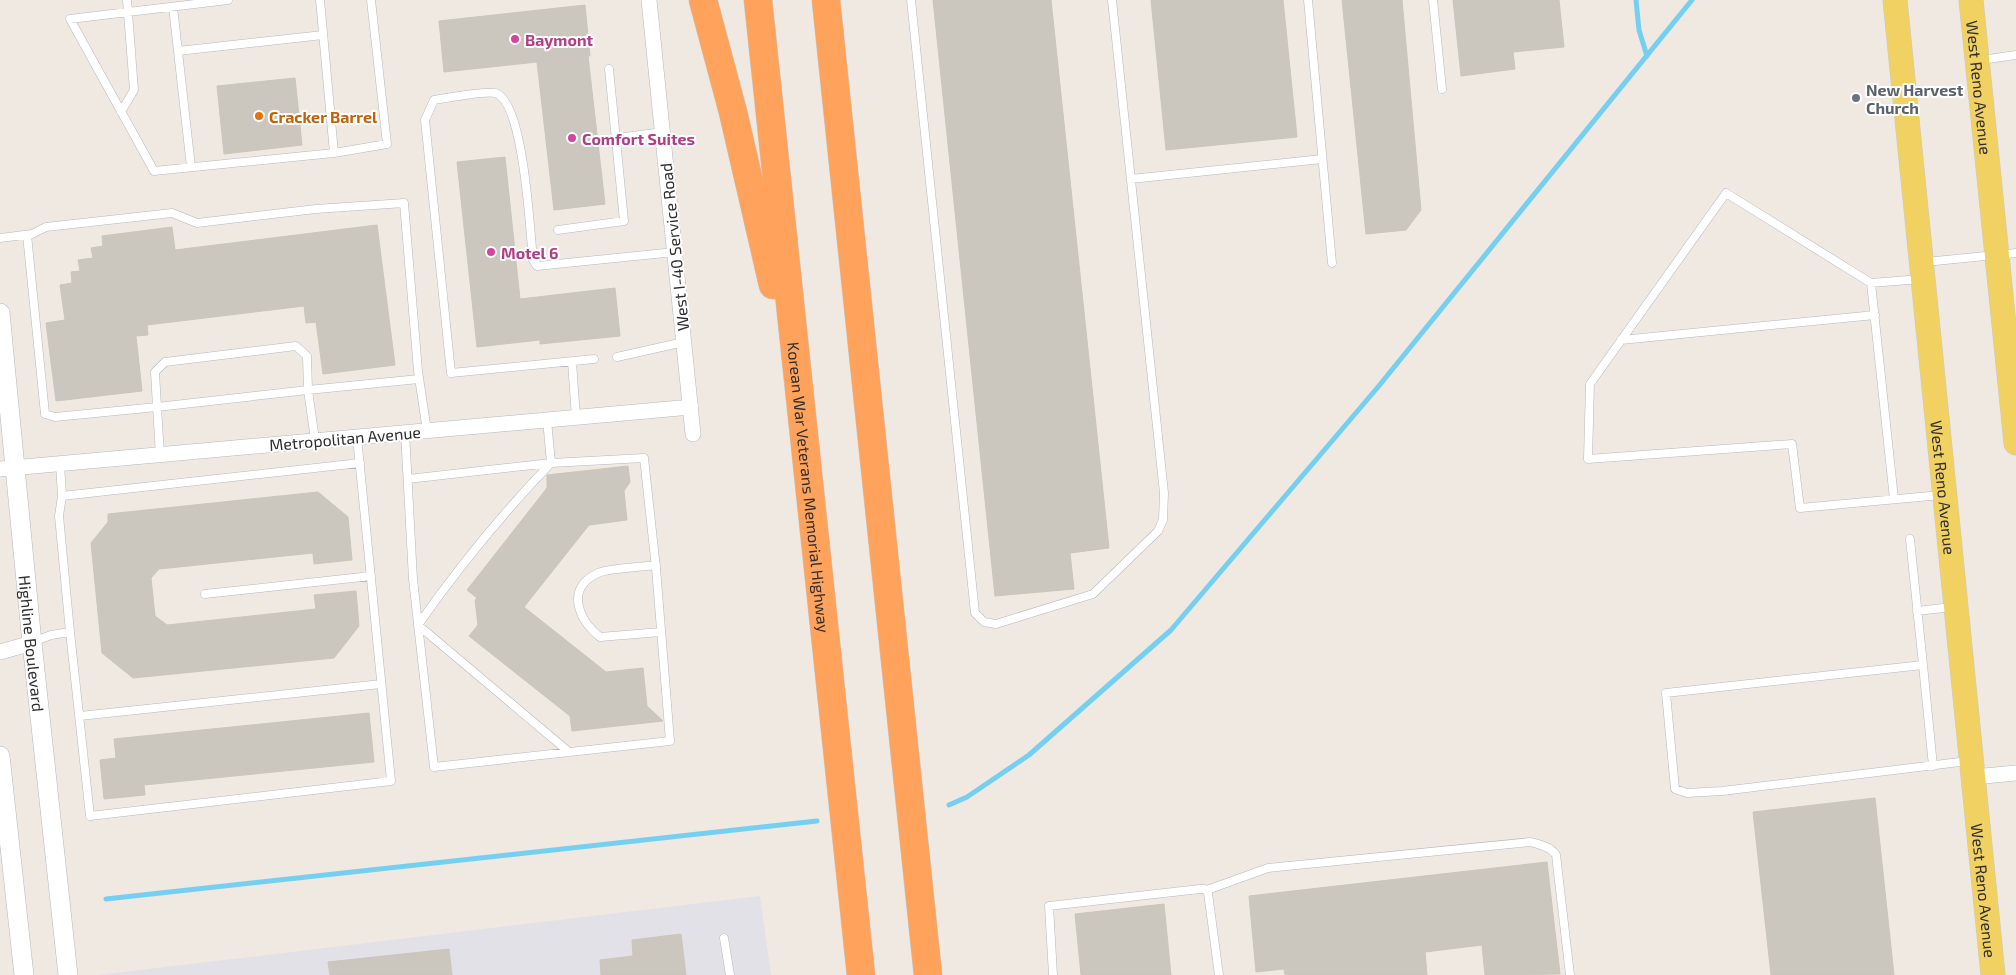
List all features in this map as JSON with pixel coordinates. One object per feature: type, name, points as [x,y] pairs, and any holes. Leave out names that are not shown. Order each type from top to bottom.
[{"type":"highway","points":[[704,0],[733,112],[799,394]]},
{"type":"highway","name":"Korean War Veterans Memorial Highway","points":[[758,0],[861,975]]},
{"type":"highway","points":[[826,0],[928,975]]},
{"type":"main road","name":"West Reno Avenue","points":[[1895,0],[1924,270],[1993,975]]},
{"type":"main road","name":"West Reno Avenue","points":[[1970,0],[2006,254],[2016,443]]},
{"type":"street","name":"West I-40 Service Road","points":[[649,0],[693,434]]},
{"type":"street","name":"Highline Boulevard","points":[[0,313],[8,468],[32,643],[68,975]]},
{"type":"street","name":"Metropolitan Avenue","points":[[8,468],[691,407]]},
{"type":"street","points":[[0,652],[32,643]]},
{"type":"street","points":[[0,756],[24,975]]},
{"type":"street","points":[[1973,769],[2016,773]]},
{"type":"lane","points":[[121,112],[134,90],[128,0]]},
{"type":"lane","points":[[228,0],[70,19],[154,171],[334,153],[387,144],[371,0]]},
{"type":"lane","points":[[320,0],[334,153]]},
{"type":"lane","points":[[911,0],[976,613],[979,619],[990,624],[1000,624],[1093,594],[1158,531],[1163,520],[1164,493],[1112,0]]},
{"type":"lane","points":[[1308,0],[1332,263]]},
{"type":"lane","points":[[1433,0],[1442,89]]},
{"type":"lane","points":[[173,6],[191,167]]},
{"type":"lane","points":[[178,51],[323,36]]},
{"type":"lane","points":[[1977,60],[2016,55]]},
{"type":"lane","points":[[558,230],[624,221],[609,69]]},
{"type":"lane","points":[[594,359],[451,373],[426,120],[434,100],[495,93],[507,100],[520,136],[533,260],[537,266],[675,252]]},
{"type":"lane","points":[[617,138],[663,132]]},
{"type":"lane","points":[[1130,179],[1322,159]]},
{"type":"lane","points":[[1946,494],[1800,508],[1792,444],[1588,460],[1590,384],[1726,194],[1871,283],[1924,270],[2006,254]]},
{"type":"lane","points":[[0,238],[27,235],[46,228],[172,213],[197,223],[316,209],[404,203],[420,379],[427,430]]},
{"type":"lane","points":[[27,235],[45,414],[54,417],[420,379]]},
{"type":"lane","points":[[1871,283],[1894,499]]},
{"type":"lane","points":[[1621,340],[1875,315]]},
{"type":"lane","points":[[617,357],[684,342]]},
{"type":"lane","points":[[160,455],[155,372],[165,362],[296,346],[307,356],[308,390],[315,440]]},
{"type":"lane","points":[[572,362],[576,417]]},
{"type":"lane","points":[[418,625],[441,592],[509,508],[551,463],[547,420]]},
{"type":"lane","points":[[405,432],[408,479],[418,625],[434,767],[670,741],[656,565],[644,458],[551,463],[408,479]]},
{"type":"lane","points":[[60,464],[62,496],[59,516],[90,816],[391,781],[357,437]]},
{"type":"lane","points":[[62,496],[360,463]]},
{"type":"lane","points":[[1910,538],[1933,766]]},
{"type":"lane","points":[[656,565],[599,572],[585,583],[578,599],[580,615],[589,628],[600,637],[661,632]]},
{"type":"lane","points":[[205,594],[371,576]]},
{"type":"lane","points":[[1917,611],[1957,606]]},
{"type":"lane","points":[[418,625],[570,752]]},
{"type":"lane","points":[[32,643],[51,635],[70,632]]},
{"type":"lane","points":[[1922,665],[1666,693],[1676,789],[1687,793],[1722,791],[1933,766],[1973,769]]},
{"type":"lane","points":[[80,716],[381,684]]},
{"type":"lane","points":[[1053,975],[1049,906],[1200,889],[1207,890],[1268,868],[1530,842],[1537,843],[1553,851],[1556,855],[1570,975]]},
{"type":"lane","points":[[1207,890],[1219,975]]},
{"type":"lane","points":[[724,938],[730,975]]},
{"type":"shaded area","points":[[760,896],[771,975],[98,975]]},
{"type":"building","points":[[933,0],[1051,0],[1109,548],[1070,553],[1074,589],[995,596]]},
{"type":"building","points":[[1151,0],[1283,0],[1297,137],[1166,150]]},
{"type":"building","points":[[1342,0],[1402,0],[1421,210],[1406,230],[1366,234]]},
{"type":"building","points":[[1453,0],[1559,0],[1564,47],[1513,52],[1515,69],[1461,76]]},
{"type":"building","points":[[585,5],[590,56],[588,56],[605,204],[554,210],[537,62],[444,72],[439,21]]},
{"type":"building","name":"Cracker Barrel","points":[[295,78],[302,145],[224,154],[217,86]]},
{"type":"building","name":"Motel 6","points":[[505,157],[520,299],[615,288],[620,336],[540,344],[540,340],[477,347],[457,162]]},
{"type":"building","points":[[377,225],[395,365],[323,374],[316,322],[306,323],[304,306],[147,325],[148,335],[136,336],[142,391],[56,401],[46,323],[65,320],[60,285],[72,283],[71,272],[80,271],[78,260],[93,258],[91,248],[103,246],[102,236],[172,227],[175,250]]},
{"type":"building","points":[[628,466],[630,482],[624,491],[627,520],[589,525],[524,607],[606,672],[643,668],[647,706],[663,721],[572,731],[570,716],[469,636],[478,625],[475,600],[477,598],[467,590],[547,488],[547,475]]},
{"type":"building","points":[[318,492],[348,517],[352,560],[314,564],[313,553],[159,569],[151,578],[155,616],[167,625],[316,609],[314,595],[356,591],[359,626],[334,658],[133,678],[102,653],[91,543],[108,522],[108,514]]},
{"type":"building","points":[[369,713],[374,762],[144,785],[145,795],[104,799],[100,760],[116,758],[114,739]]},
{"type":"building","points":[[1875,798],[1894,975],[1771,975],[1753,812]]},
{"type":"building","points":[[1547,862],[1560,974],[1485,975],[1482,945],[1425,952],[1427,975],[1285,975],[1284,969],[1256,972],[1249,896]]},
{"type":"building","points":[[1164,904],[1171,975],[1081,975],[1075,914]]},
{"type":"building","points":[[681,934],[686,975],[601,975],[600,960],[633,956],[632,940]]},
{"type":"building","points":[[449,949],[452,975],[330,975],[328,962]]},
{"type":"waterway","points":[[1636,0],[1639,30],[1647,56]]},
{"type":"waterway","points":[[949,805],[967,797],[1029,755],[1171,630],[1378,387],[1692,0]]},
{"type":"waterway","points":[[106,899],[817,821]]},
{"type":"place","name":"Baymont","points":[[515,39]]},
{"type":"place","name":"New Harvest Church","points":[[1856,98]]},
{"type":"place","name":"Cracker Barrel","points":[[259,116]]},
{"type":"place","name":"Comfort Suites","points":[[572,138]]},
{"type":"place","name":"Motel 6","points":[[491,252]]}]
